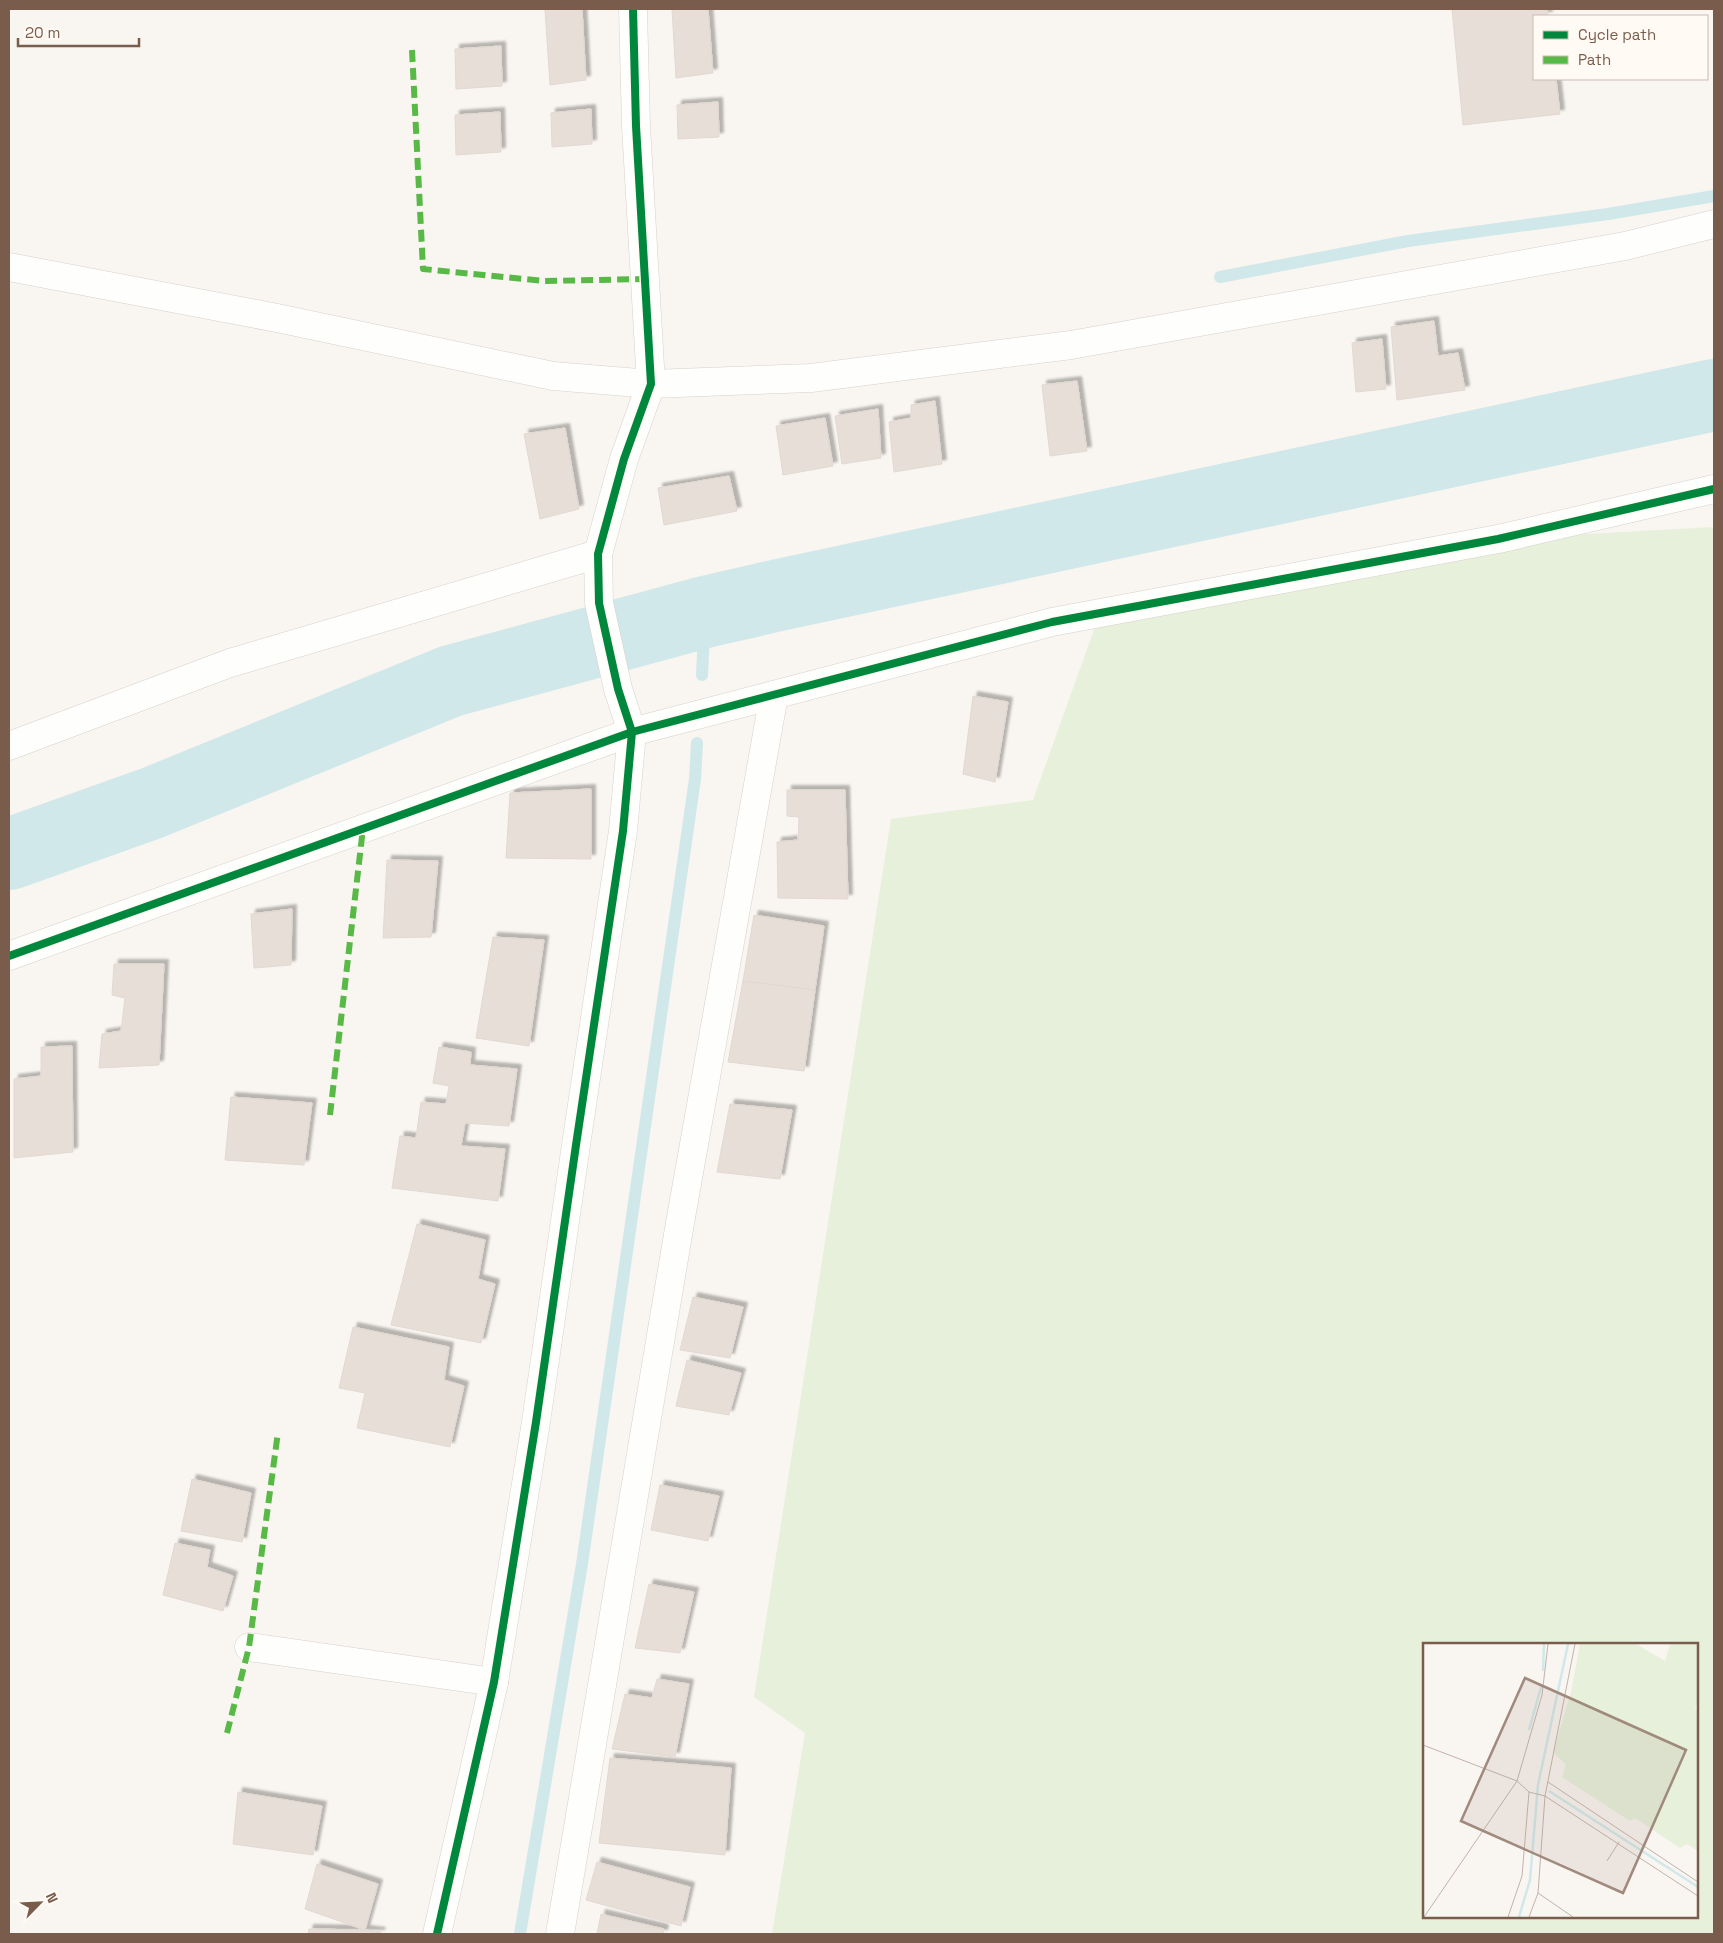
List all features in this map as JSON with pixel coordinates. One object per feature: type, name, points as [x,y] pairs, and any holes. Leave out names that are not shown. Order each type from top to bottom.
[{"type":"street","points":[[437,1934],[494,1682],[536,1422],[623,831],[632,732],[618,689],[599,603],[598,554],[624,459],[651,384],[636,126],[633,9]]},
{"type":"street","points":[[9,267],[277,318],[553,376],[651,384],[811,378],[1071,345],[1625,246],[1714,224]]},
{"type":"street","points":[[9,956],[632,732],[1052,622],[1498,539],[1714,489]]},
{"type":"street","points":[[9,746],[230,663],[598,554]]},
{"type":"street","points":[[560,1934],[680,1223],[774,695]]},
{"type":"street","points":[[249,1647],[494,1682]]},
{"type":"green space","points":[[1714,527],[1714,1934],[772,1934],[805,1733],[754,1697],[891,819],[1033,800],[1100,613],[1498,539]]},
{"type":"building","points":[[545,9],[582,9],[586,80],[550,85]]},
{"type":"building","points":[[672,9],[708,9],[713,73],[676,78]]},
{"type":"building","points":[[1452,9],[1547,9],[1548,15],[1533,15],[1533,80],[1556,80],[1560,114],[1463,125]]},
{"type":"building","points":[[501,46],[502,86],[456,89],[455,49]]},
{"type":"building","points":[[718,102],[719,137],[678,139],[677,105]]},
{"type":"building","points":[[591,109],[592,144],[552,147],[551,113]]},
{"type":"building","points":[[500,112],[501,152],[456,155],[455,115]]},
{"type":"building","points":[[1434,321],[1438,356],[1458,353],[1465,390],[1397,400],[1391,327]]},
{"type":"building","points":[[1382,339],[1386,389],[1356,392],[1352,343]]},
{"type":"building","points":[[1077,381],[1087,451],[1050,456],[1042,385]]},
{"type":"building","points":[[935,401],[942,464],[894,472],[889,422],[911,418],[911,405]]},
{"type":"building","points":[[878,409],[881,458],[842,464],[835,416]]},
{"type":"building","points":[[825,418],[833,466],[783,475],[776,426]]},
{"type":"building","points":[[565,428],[579,509],[540,519],[524,434]]},
{"type":"building","points":[[729,476],[737,511],[664,525],[658,488]]},
{"type":"building","points":[[973,696],[1008,702],[995,782],[963,774]]},
{"type":"building","points":[[591,789],[591,859],[506,858],[510,793]]},
{"type":"building","points":[[787,790],[845,790],[848,899],[778,898],[777,842],[798,840],[799,817],[787,816]]},
{"type":"building","points":[[387,860],[438,861],[431,937],[383,938]]},
{"type":"building","points":[[292,909],[291,965],[254,968],[251,914]]},
{"type":"building","points":[[754,915],[824,926],[815,990],[743,981]]},
{"type":"building","points":[[493,937],[544,940],[529,1046],[476,1038]]},
{"type":"building","points":[[114,964],[164,964],[159,1065],[99,1068],[102,1034],[121,1031],[125,998],[112,995]]},
{"type":"building","points":[[743,981],[815,990],[804,1071],[728,1062]]},
{"type":"building","points":[[72,1046],[73,1152],[14,1158],[14,1079],[41,1076],[41,1047]]},
{"type":"building","points":[[439,1047],[471,1052],[470,1065],[517,1069],[509,1126],[465,1123],[461,1146],[505,1149],[498,1201],[392,1188],[400,1136],[416,1138],[421,1102],[446,1104],[449,1086],[433,1083]]},
{"type":"building","points":[[231,1097],[312,1103],[304,1165],[225,1160]]},
{"type":"building","points":[[730,1104],[792,1110],[780,1179],[717,1172]]},
{"type":"building","points":[[417,1224],[485,1240],[478,1279],[495,1284],[481,1343],[391,1325]]},
{"type":"building","points":[[693,1297],[743,1307],[730,1358],[680,1350]]},
{"type":"building","points":[[353,1327],[449,1347],[444,1380],[464,1386],[450,1447],[357,1428],[365,1393],[339,1388]]},
{"type":"building","points":[[687,1360],[741,1373],[729,1415],[676,1406]]},
{"type":"building","points":[[192,1479],[251,1493],[242,1542],[181,1531]]},
{"type":"building","points":[[660,1485],[719,1496],[708,1541],[651,1530]]},
{"type":"building","points":[[175,1543],[210,1550],[207,1567],[233,1576],[223,1611],[163,1595]]},
{"type":"building","points":[[649,1584],[694,1592],[680,1653],[635,1648]]},
{"type":"building","points":[[657,1679],[689,1684],[675,1757],[612,1749],[625,1694],[652,1698]]},
{"type":"building","points":[[610,1758],[731,1768],[725,1855],[599,1843]]},
{"type":"building","points":[[238,1792],[322,1806],[313,1855],[233,1844]]},
{"type":"building","points":[[597,1862],[690,1887],[681,1926],[586,1900]]},
{"type":"building","points":[[317,1864],[378,1884],[365,1930],[305,1909]]},
{"type":"building","points":[[601,1914],[664,1929],[663,1934],[597,1934]]},
{"type":"building","points":[[309,1929],[381,1932],[380,1934],[308,1934]]},
{"type":"waterway","points":[[1220,277],[1408,241],[1608,214],[1714,196]]},
{"type":"waterway","points":[[9,854],[152,803],[451,681],[705,612],[1714,395]]},
{"type":"waterway","points":[[702,675],[705,612]]},
{"type":"waterway","points":[[520,1934],[582,1564],[695,779],[697,743]]},
{"type":"marked path","points":[[412,50],[423,269],[544,281],[646,279]]},
{"type":"marked path","points":[[330,1115],[363,828]]},
{"type":"marked path","points":[[227,1733],[249,1647],[278,1432]]},
{"type":"cycle path","points":[[437,1934],[494,1682],[536,1422],[623,831],[632,732],[618,689],[599,603],[598,554],[624,459],[651,384],[636,126],[633,9]]},
{"type":"cycle path","points":[[9,956],[632,732],[1052,622],[1498,539],[1714,489]]}]
